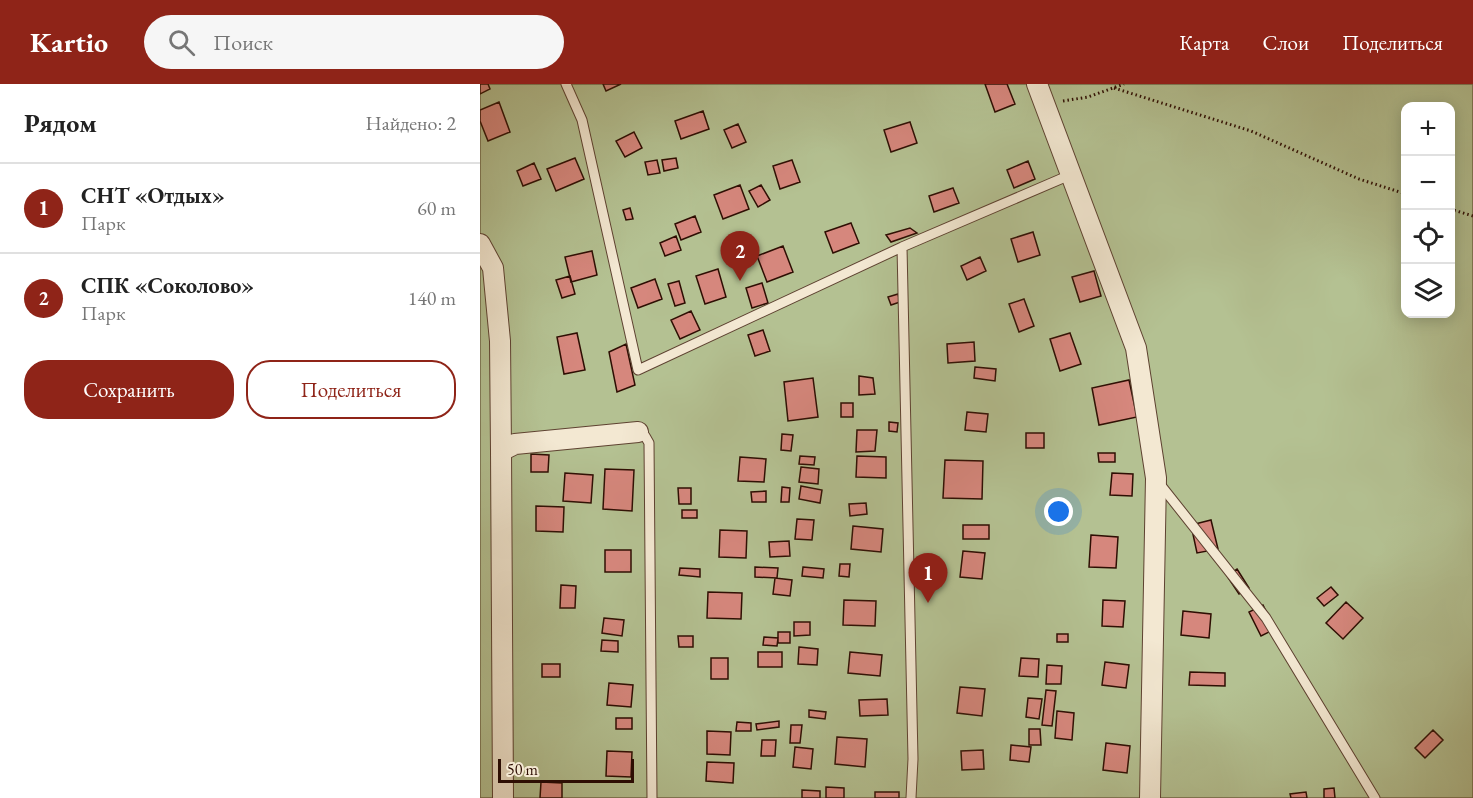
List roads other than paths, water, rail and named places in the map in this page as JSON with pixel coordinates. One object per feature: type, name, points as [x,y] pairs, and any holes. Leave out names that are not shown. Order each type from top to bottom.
[{"type":"street","points":[[1036,84],[1136,348],[1156,478],[1150,798]]},
{"type":"street","points":[[480,244],[493,268],[500,341],[503,798]]},
{"type":"street","points":[[501,460],[515,444],[638,432]]},
{"type":"lane","points":[[566,84],[582,120],[638,370],[902,247],[1070,175]]},
{"type":"lane","points":[[902,247],[912,747],[911,798]]},
{"type":"lane","points":[[638,432],[645,436],[649,443],[652,798]]},
{"type":"lane","points":[[1156,478],[1266,618],[1375,798]]},
{"type":"place","name":"СПК «Соколово»","points":[[740,281]]},
{"type":"place","name":"СНТ «Отдых»","points":[[928,603]]}]
